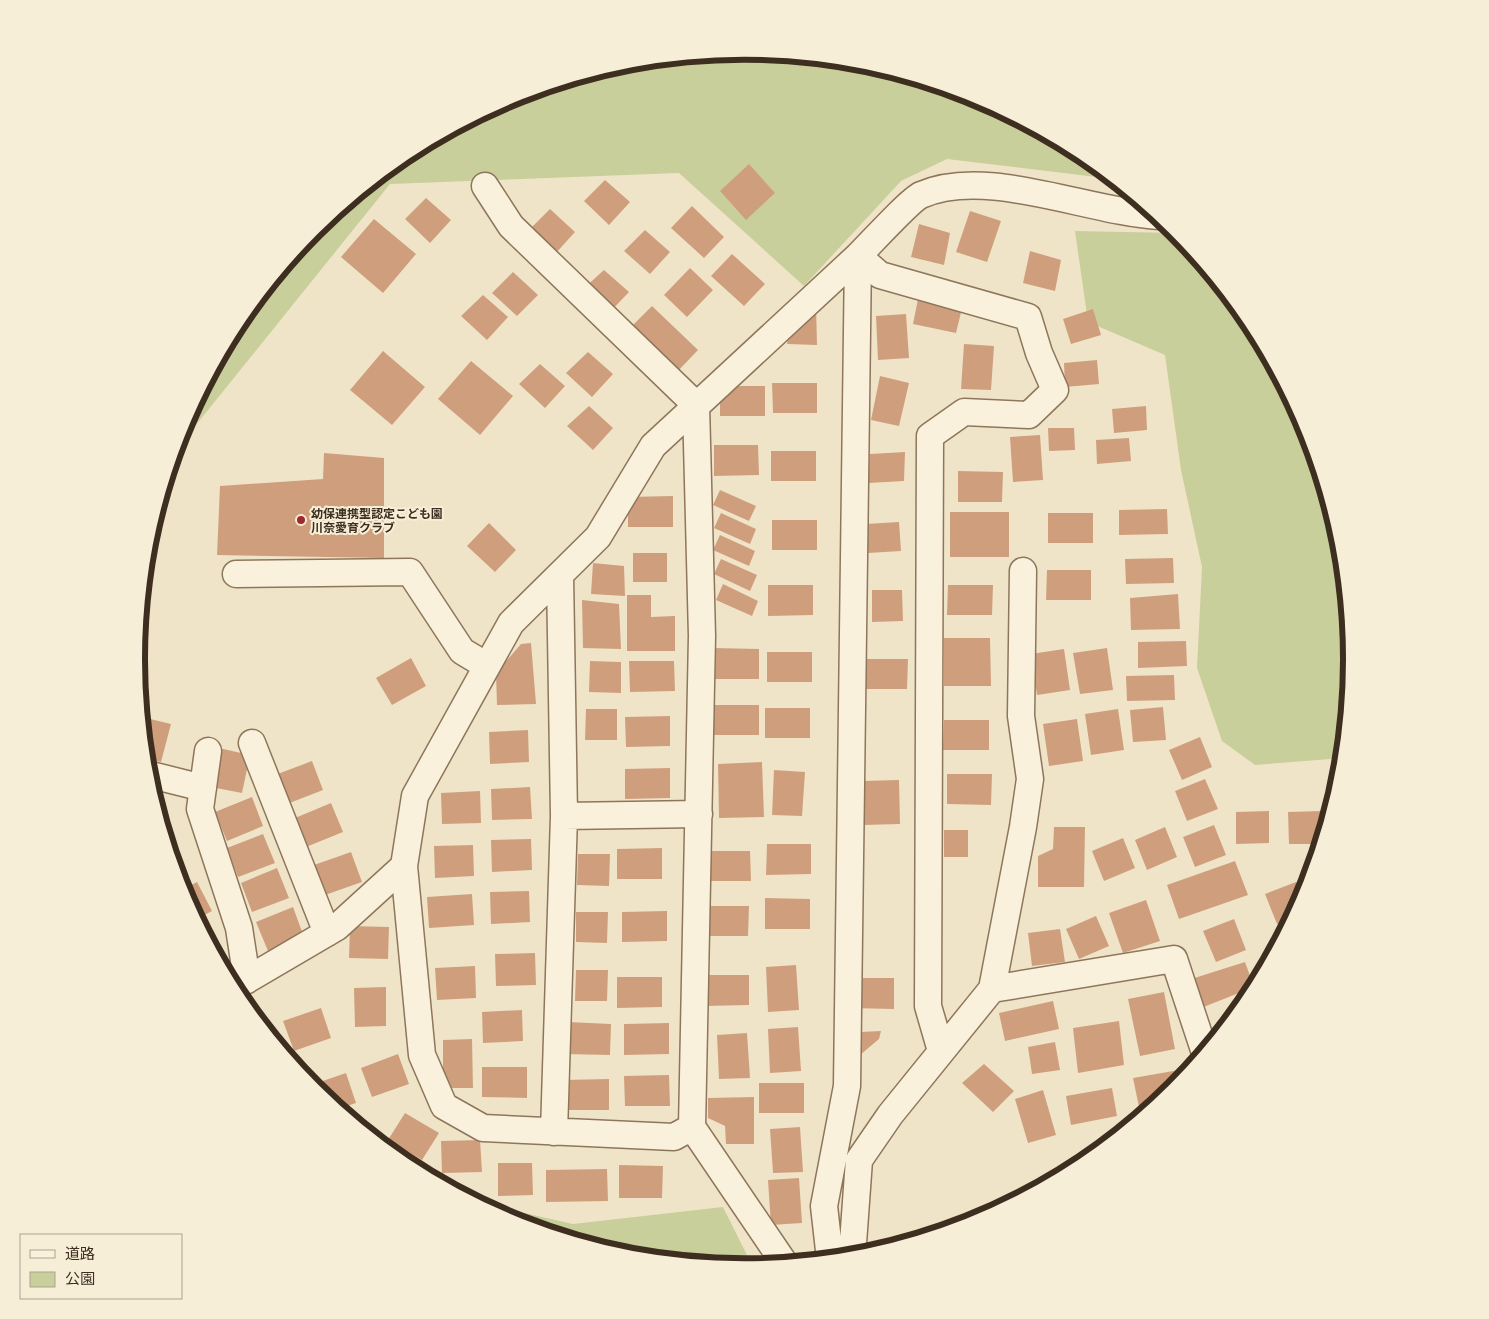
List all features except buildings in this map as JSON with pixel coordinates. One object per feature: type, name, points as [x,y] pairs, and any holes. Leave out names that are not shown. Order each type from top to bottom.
[{"type":"street","points":[[692,1128],[674,1137],[483,1128],[444,1106],[422,1056],[404,866],[414,796],[511,623],[598,537],[653,446],[920,196],[956,184],[1001,187],[1100,208],[1145,214]]},
{"type":"street","points":[[485,186],[511,226],[696,405],[702,636],[692,1128],[781,1258]]},
{"type":"street","points":[[858,256],[880,276],[1028,317],[1038,353],[1055,390],[1028,415],[964,412],[930,436],[928,1006],[941,1051]]},
{"type":"street","points":[[829,1253],[824,1206],[847,1086],[858,256]]},
{"type":"street","points":[[853,1249],[859,1160],[890,1115],[992,989],[1023,827],[1030,779],[1021,716],[1023,571]]},
{"type":"street","points":[[236,574],[410,572],[462,651],[487,666]]},
{"type":"street","points":[[554,1132],[564,816],[560,575]]},
{"type":"street","points":[[252,743],[326,933]]},
{"type":"street","points":[[208,751],[200,810],[239,928],[240,983]]},
{"type":"street","points":[[157,776],[203,788]]},
{"type":"street","points":[[564,816],[698,814]]},
{"type":"street","points":[[240,984],[337,927],[404,866]]},
{"type":"street","points":[[992,989],[1174,959],[1203,1046]]},
{"type":"green space","points":[[705,61],[784,61],[823,65],[861,72],[900,80],[974,106],[1044,140],[1100,177],[947,159],[901,181],[804,286],[679,173],[390,184],[190,432],[207,394],[246,326],[294,264],[349,209],[411,161],[445,140],[515,106],[589,80],[666,65]]},
{"type":"green space","points":[[1075,231],[1165,233],[1195,264],[1220,295],[1243,326],[1264,360],[1282,394],[1312,467],[1324,504],[1339,581],[1343,620],[1344,660],[1343,699],[1335,759],[1255,765],[1222,741],[1197,668],[1202,567],[1181,470],[1165,355],[1088,322]]},
{"type":"green space","points":[[723,1207],[749,1259],[705,1258],[666,1254],[589,1239],[505,1209],[573,1224]]},
{"type":"place","name":"幼保連携型認定こども園 川奈愛育クラブ","points":[[301,520]]}]
